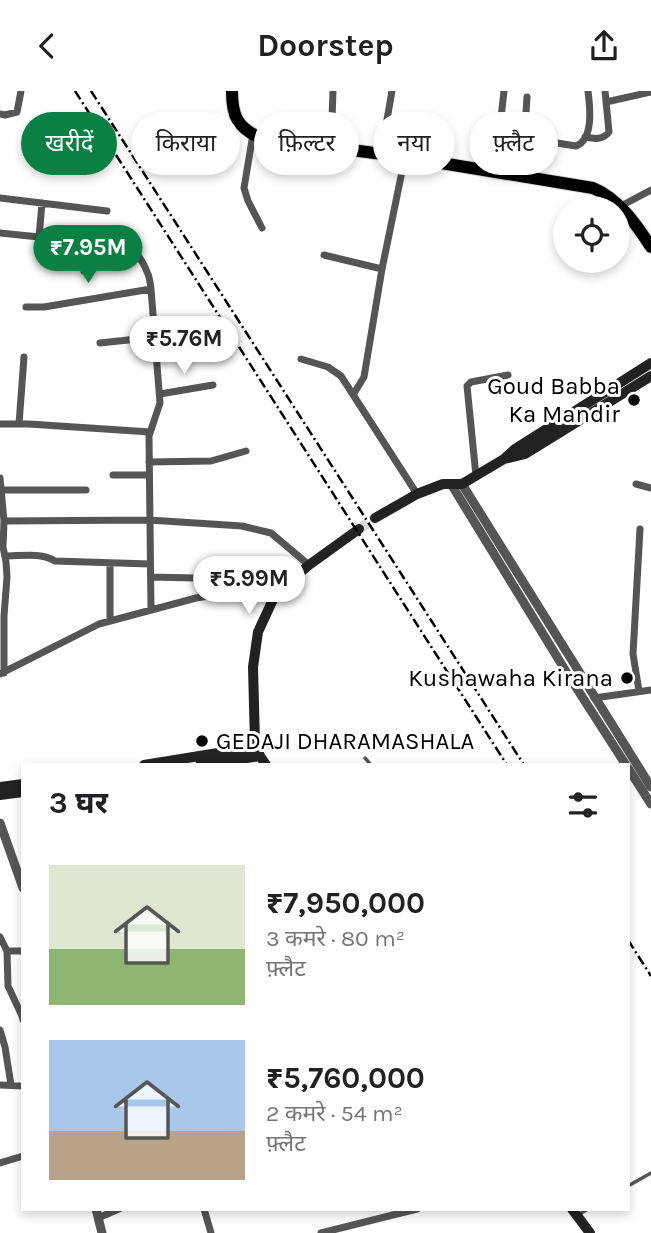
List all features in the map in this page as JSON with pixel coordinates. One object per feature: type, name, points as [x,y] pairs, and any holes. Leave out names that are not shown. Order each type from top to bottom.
[{"type":"highway","points":[[232,91],[232,106],[238,123],[253,134]]},
{"type":"highway","points":[[522,175],[598,190],[607,196]]},
{"type":"highway","points":[[630,218],[651,247]]},
{"type":"main road","points":[[376,518],[417,494],[476,476],[651,363]]},
{"type":"main road","points":[[504,459],[525,454],[651,376]]},
{"type":"main road","points":[[260,756],[253,667],[258,632],[276,593],[359,529]]},
{"type":"main road","points":[[170,763],[260,756]]},
{"type":"main road","points":[[213,763],[260,756]]},
{"type":"main road","points":[[0,787],[21,784]]},
{"type":"main road","points":[[0,795],[21,792]]},
{"type":"main road","points":[[574,1212],[590,1233]]},
{"type":"street","points":[[0,114],[17,113],[21,91]]},
{"type":"street","points":[[332,112],[333,91]]},
{"type":"street","points":[[389,112],[392,91]]},
{"type":"street","points":[[501,112],[503,91]]},
{"type":"street","points":[[558,143],[581,145],[591,115],[588,91]]},
{"type":"street","points":[[585,137],[600,138],[609,132],[605,91]]},
{"type":"street","points":[[606,101],[651,92]]},
{"type":"street","points":[[526,112],[527,97]]},
{"type":"street","points":[[253,134],[244,188],[262,227]]},
{"type":"street","points":[[352,395],[364,377],[401,175]]},
{"type":"street","points":[[630,201],[651,190]]},
{"type":"street","points":[[0,198],[107,211]]},
{"type":"street","points":[[39,237],[42,203]]},
{"type":"street","points":[[0,233],[39,237],[115,233],[122,236],[148,274],[160,394],[160,403],[149,436],[151,610]]},
{"type":"street","points":[[82,236],[84,271]]},
{"type":"street","points":[[324,255],[382,269]]},
{"type":"street","points":[[26,307],[44,307],[151,289]]},
{"type":"street","points":[[100,342],[156,337]]},
{"type":"street","points":[[19,424],[24,357]]},
{"type":"street","points":[[301,359],[332,369],[341,376],[417,494]]},
{"type":"street","points":[[476,476],[467,386],[471,382],[508,375]]},
{"type":"street","points":[[160,394],[213,385]]},
{"type":"street","points":[[0,424],[150,432]]},
{"type":"street","points":[[149,462],[211,461],[246,451]]},
{"type":"street","points":[[113,475],[149,475]]},
{"type":"street","points":[[0,478],[3,517],[1,547],[5,556],[7,577],[2,674],[99,624],[196,598],[227,593],[276,593]]},
{"type":"street","points":[[456,484],[651,787]]},
{"type":"street","points":[[456,484],[569,677],[624,763]]},
{"type":"street","points":[[636,484],[651,488]]},
{"type":"street","points":[[1,490],[86,490]]},
{"type":"street","points":[[3,517],[149,520],[242,526],[271,533],[309,565]]},
{"type":"street","points":[[639,691],[633,654],[640,529]]},
{"type":"street","points":[[5,556],[35,555],[55,561],[150,563]]},
{"type":"street","points":[[110,563],[110,621]]},
{"type":"street","points":[[151,577],[238,579]]},
{"type":"street","points":[[594,698],[651,689]]},
{"type":"street","points":[[630,772],[651,804]]},
{"type":"street","points":[[0,823],[21,882]]},
{"type":"street","points":[[0,937],[7,951],[8,986],[21,1014]]},
{"type":"street","points":[[7,951],[21,951]]},
{"type":"street","points":[[0,1030],[11,1085]]},
{"type":"street","points":[[0,1085],[21,1086]]},
{"type":"street","points":[[0,1163],[21,1157]]},
{"type":"street","points":[[205,1211],[211,1233]]},
{"type":"street","points":[[321,1233],[410,1211]]},
{"type":"street","points":[[97,1213],[102,1233]]},
{"type":"lane","points":[[365,758],[369,763]]},
{"type":"lane","points":[[630,1185],[651,1173]]},
{"type":"tunnel","points":[[359,529],[375,518]]},
{"type":"railway","points":[[75,91],[506,763]]},
{"type":"railway","points":[[91,91],[523,763]]},
{"type":"railway","points":[[630,943],[651,976]]},
{"type":"place","name":"Goud Babba Ka Mandir","points":[[634,400]]},
{"type":"place","name":"Kushawaha Kirana","points":[[627,678]]},
{"type":"place","name":"GEDAJI DHARAMASHALA","points":[[202,741]]}]
